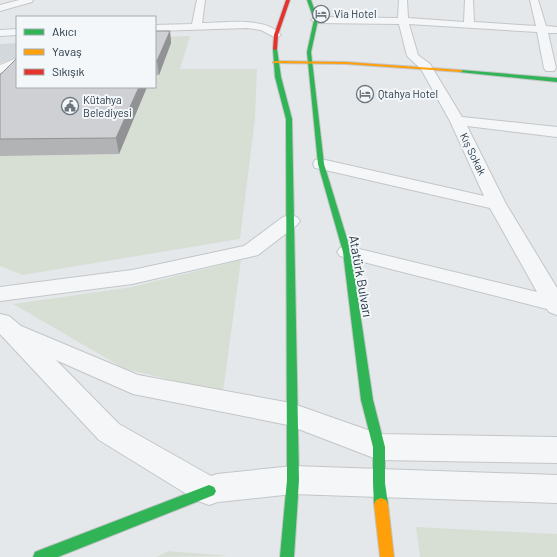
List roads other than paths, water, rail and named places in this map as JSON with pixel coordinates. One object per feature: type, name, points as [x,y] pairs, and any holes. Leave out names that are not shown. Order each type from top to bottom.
[{"type":"main road","points":[[287,1],[276,35],[275,62],[289,119],[291,414],[293,480],[287,557]]},
{"type":"main road","points":[[310,1],[316,20]]},
{"type":"main road","name":"Atatürk Bulvarı","points":[[316,20],[311,56],[320,164],[347,252],[367,400],[379,447],[379,483],[387,557]]},
{"type":"main road","points":[[275,62],[311,56],[417,59],[557,80]]},
{"type":"main road","points":[[40,557],[210,491]]},
{"type":"street","points":[[0,8],[29,0]]},
{"type":"street","points":[[197,26],[201,0]]},
{"type":"street","name":"Kış Sokak","points":[[403,0],[403,21],[417,59],[457,120],[497,204],[556,305]]},
{"type":"street","points":[[469,0],[469,25]]},
{"type":"street","points":[[534,0],[550,68]]},
{"type":"street","points":[[246,25],[283,14]]},
{"type":"street","points":[[316,20],[403,21],[557,30]]},
{"type":"street","points":[[156,28],[246,25],[264,27],[276,35]]},
{"type":"street","points":[[0,33],[16,32]]},
{"type":"street","points":[[0,69],[16,62]]},
{"type":"street","points":[[0,74],[16,67]]},
{"type":"street","points":[[457,120],[557,132]]},
{"type":"street","points":[[320,164],[497,204]]},
{"type":"street","points":[[0,294],[132,277],[251,250],[290,221]]},
{"type":"street","points":[[347,252],[556,305]]},
{"type":"street","points":[[5,326],[133,384],[291,414],[379,447],[557,450]]},
{"type":"street","points":[[5,326],[108,432],[210,491],[217,488],[293,480],[557,489]]},
{"type":"place","name":"Via Hotel","points":[[321,14]]},
{"type":"place","name":"Qtahya Hotel","points":[[365,94]]},
{"type":"place","name":"Kütahya Belediyesi","points":[[70,106]]}]
